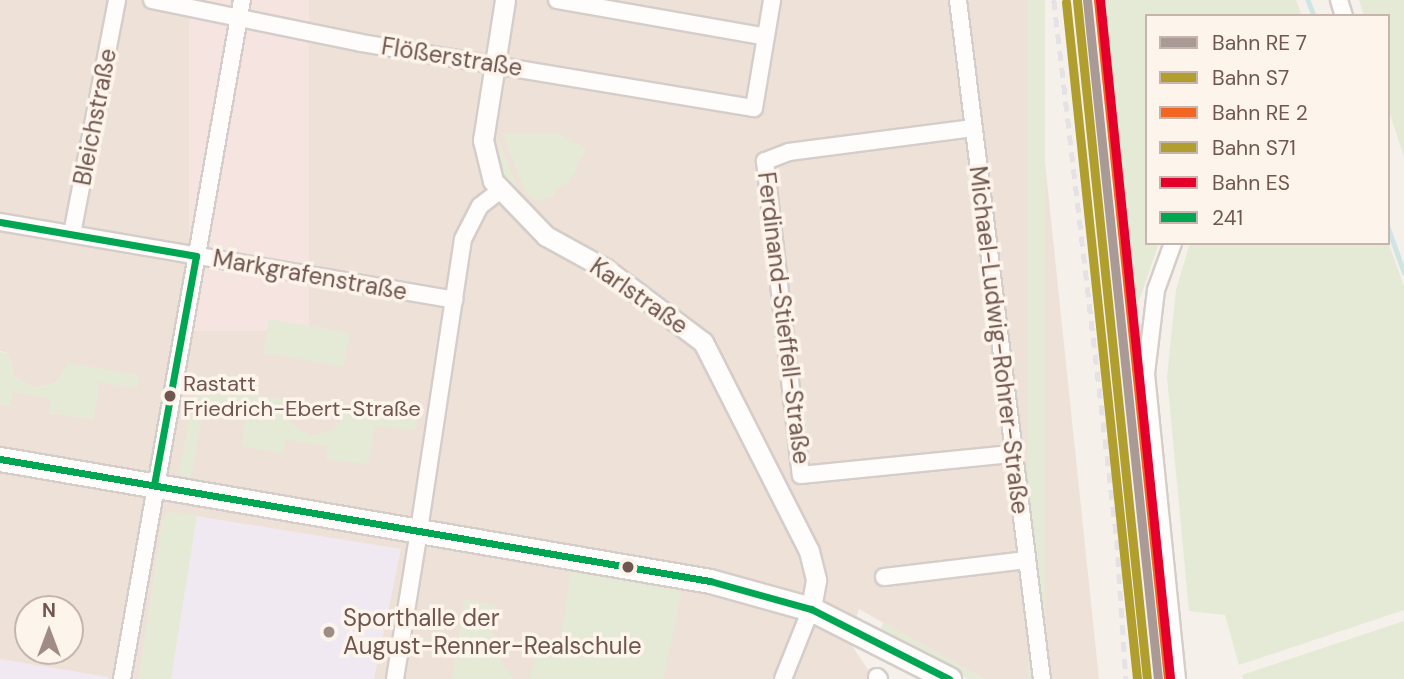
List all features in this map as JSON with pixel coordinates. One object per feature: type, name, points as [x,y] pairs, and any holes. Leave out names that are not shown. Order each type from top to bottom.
[{"type":"main road","points":[[0,459],[154,485],[418,537],[710,581],[811,609],[944,676]]},
{"type":"street","name":"Bleichstraße","points":[[72,234],[117,0]]},
{"type":"street","name":"Flößerstraße","points":[[152,0],[361,44],[494,63],[754,107],[766,37]]},
{"type":"street","points":[[122,679],[154,485],[242,0]]},
{"type":"street","name":"Karlstraße","points":[[505,0],[483,140],[486,166],[499,191],[546,236],[606,269],[703,342],[809,551],[816,580],[811,609]]},
{"type":"street","points":[[558,0],[766,37],[772,0]]},
{"type":"street","name":"Michael-Ludwig-Rohrer-Straße","points":[[958,0],[1042,679]]},
{"type":"street","name":"Ferdinand-Stieffell-Straße","points":[[973,128],[789,152],[765,161],[801,475],[1013,454]]},
{"type":"street","points":[[395,679],[466,227],[480,206],[499,191]]},
{"type":"street","name":"Markgrafenstraße","points":[[0,222],[454,300]]},
{"type":"street","points":[[1172,245],[1156,290],[1146,374],[1177,679]]},
{"type":"street","points":[[884,577],[1027,560]]},
{"type":"street","points":[[783,679],[811,609]]},
{"type":"shaded area","points":[[0,0],[1028,0],[1099,679],[983,679],[859,609],[849,641],[874,679],[0,679],[0,404],[9,406],[12,391],[52,399],[50,413],[93,419],[99,381],[137,388],[64,374],[56,383],[33,388],[14,376],[8,353],[0,351]]},
{"type":"shaded area","points":[[189,0],[309,0],[309,331],[189,331]]},
{"type":"shaded area","points":[[171,512],[401,549],[374,679],[139,679],[163,519]]},
{"type":"shaded area","points":[[0,659],[14,661],[14,665],[36,665],[108,677],[108,679],[0,679]]},
{"type":"green space","points":[[1028,0],[1045,0],[1045,679],[1028,679]]},
{"type":"green space","points":[[1095,0],[1296,0],[1301,14],[1145,14],[1145,245],[1158,245],[1130,327]]},
{"type":"green space","points":[[1359,0],[1404,0],[1404,157],[1390,114],[1390,14],[1363,14]]},
{"type":"green space","points":[[502,133],[558,134],[586,149],[569,183],[556,188],[554,196],[536,201],[525,191]]},
{"type":"green space","points":[[497,135],[519,193],[503,174]]},
{"type":"green space","points":[[1189,245],[1389,245],[1404,286],[1404,610],[1239,665],[1225,615],[1189,611],[1167,377],[1176,290]]},
{"type":"green space","points":[[269,319],[350,333],[344,367],[263,352]]},
{"type":"green space","points":[[0,352],[8,353],[14,376],[33,388],[56,383],[68,363],[140,376],[137,388],[99,382],[93,419],[49,413],[51,399],[12,391],[9,406],[0,404]]},
{"type":"green space","points":[[197,377],[215,380],[229,391],[285,400],[290,423],[310,436],[334,430],[346,410],[406,420],[417,416],[415,430],[375,426],[368,464],[326,459],[328,446],[286,439],[283,453],[241,446],[247,408],[205,401],[191,478],[179,475]]},
{"type":"green space","points":[[171,512],[197,515],[171,679],[139,679],[163,519]]},
{"type":"green space","points":[[571,571],[682,591],[663,679],[530,679],[537,647],[559,650]]},
{"type":"green space","points":[[464,600],[497,605],[492,636],[502,638],[501,663],[514,679],[452,679]]},
{"type":"green space","points":[[1404,621],[1404,679],[1243,679],[1242,675]]},
{"type":"green space","points":[[883,622],[983,679],[968,679],[880,632]]},
{"type":"waterway","points":[[1308,0],[1313,14]]},
{"type":"waterway","points":[[1390,233],[1404,272]]},
{"type":"railway","points":[[1054,0],[1117,540],[1126,679]]},
{"type":"transit line","points":[[1087,0],[1158,679]]},
{"type":"transit line","points":[[1098,0],[1168,678]]},
{"type":"transit line","name":"241","points":[[0,222],[196,256],[154,485]]},
{"type":"transit line","name":"241","points":[[0,459],[710,581],[811,609],[949,679]]},
{"type":"rail line","name":"ES","points":[[1100,0],[1170,677]]},
{"type":"rail line","name":"S7","points":[[1077,1],[1147,679]]},
{"type":"rail line","name":"S71","points":[[1066,2],[1137,679]]},
{"type":"place","name":"Rastatt Friedrich-Ebert-Straße","points":[[170,396]]},
{"type":"place","name":"Sporthalle der August-Renner-Realschule","points":[[329,632]]}]
